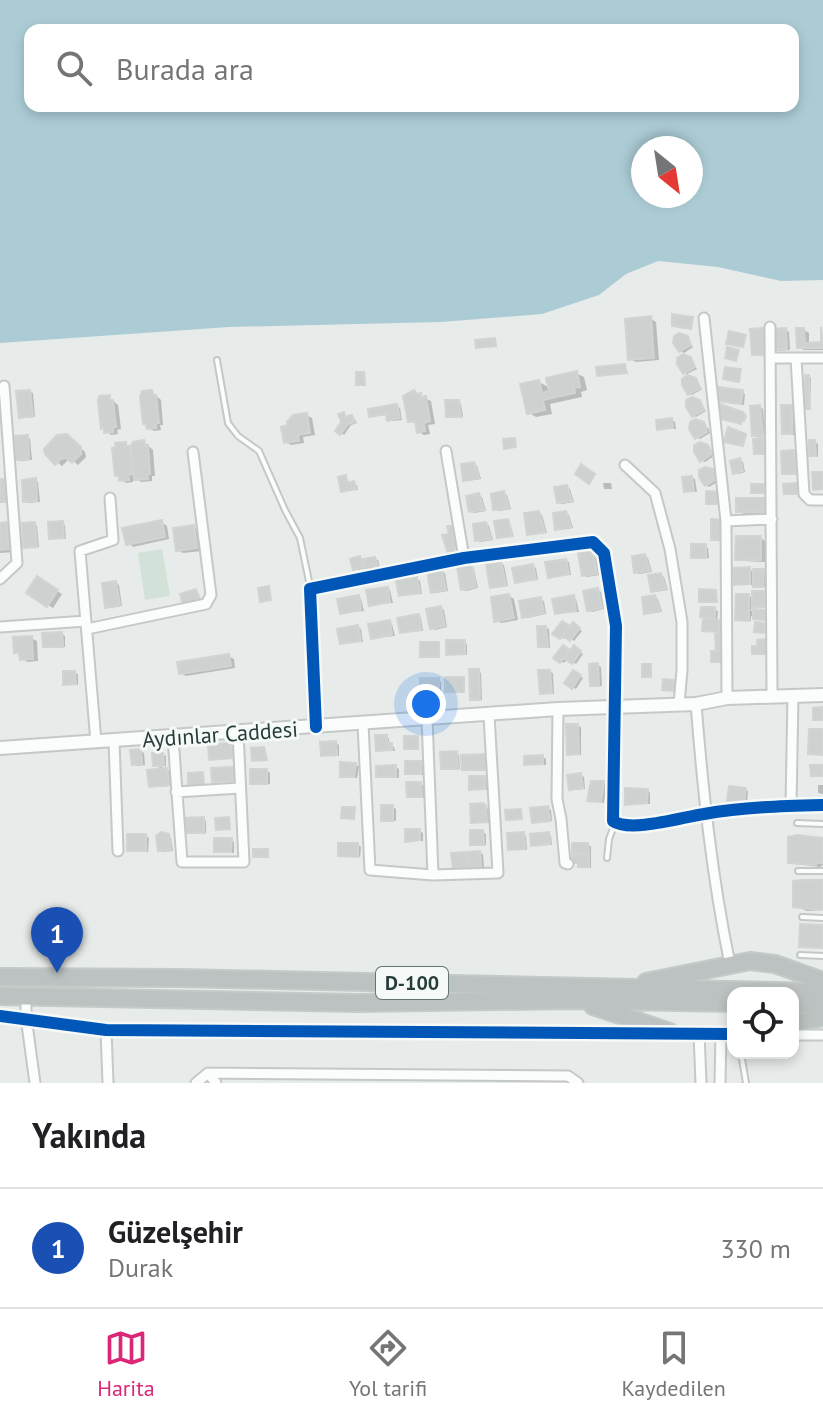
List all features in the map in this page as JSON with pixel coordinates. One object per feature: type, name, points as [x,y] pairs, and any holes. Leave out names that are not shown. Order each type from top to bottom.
[{"type":"highway","points":[[621,989],[750,961],[775,964],[823,981]]},
{"type":"highway","name":"D-100","points":[[0,977],[823,992]]},
{"type":"highway","name":"D-100","points":[[0,996],[357,1003],[572,1000],[727,1003]]},
{"type":"highway","points":[[572,1000],[670,1032]]},
{"type":"highway","points":[[799,1004],[823,1004]]},
{"type":"highway","points":[[799,1022],[823,1017]]},
{"type":"street","points":[[704,318],[726,521],[727,698]]},
{"type":"street","points":[[770,327],[772,696]]},
{"type":"street","points":[[770,358],[823,358]]},
{"type":"street","points":[[796,358],[804,494],[810,500],[823,500]]},
{"type":"street","points":[[0,579],[17,563],[4,386]]},
{"type":"street","points":[[446,451],[464,558]]},
{"type":"street","points":[[0,627],[87,625],[206,604],[211,595],[193,452]]},
{"type":"street","points":[[625,465],[655,493],[670,549],[682,622],[679,704]]},
{"type":"street","points":[[96,742],[80,551],[113,540],[110,498]]},
{"type":"street","points":[[726,521],[772,519]]},
{"type":"street","points":[[316,727],[310,589],[464,558],[593,542],[604,553],[616,626],[612,814],[615,823],[661,822],[705,814],[823,805]]},
{"type":"street","points":[[791,806],[793,695]]},
{"type":"street","name":"Aydınlar Caddesi","points":[[0,748],[558,709],[696,704],[727,698],[823,695]]},
{"type":"street","points":[[696,704],[715,893],[730,964]]},
{"type":"street","points":[[558,709],[557,799],[563,856],[568,864]]},
{"type":"street","points":[[363,724],[370,870],[433,875],[498,873],[489,715]]},
{"type":"street","points":[[427,718],[433,875]]},
{"type":"street","points":[[173,737],[182,862],[244,862],[238,732]]},
{"type":"street","points":[[114,741],[118,851]]},
{"type":"street","points":[[176,792],[240,788]]},
{"type":"street","points":[[26,996],[35,1083]]},
{"type":"street","points":[[0,1016],[26,1017],[106,1030],[727,1034]]},
{"type":"street","points":[[106,1030],[108,1083]]},
{"type":"street","points":[[699,1033],[701,1083]]},
{"type":"street","points":[[720,1083],[721,1033]]},
{"type":"street","points":[[799,1035],[823,1035]]},
{"type":"street","points":[[208,1073],[216,1083]]},
{"type":"street","points":[[196,1083],[208,1073],[468,1079],[568,1076],[578,1083]]},
{"type":"lane","points":[[217,360],[228,423],[238,436],[259,451],[300,538],[310,589]]},
{"type":"lane","points":[[607,858],[615,823]]},
{"type":"lane","points":[[797,823],[823,824]]},
{"type":"lane","points":[[798,871],[823,871]]},
{"type":"lane","points":[[802,917],[823,918]]},
{"type":"lane","points":[[800,955],[823,956]]},
{"type":"lane","points":[[742,1059],[746,1083]]},
{"type":"shaded area","points":[[162,549],[170,596],[145,600],[138,553]]},
{"type":"water","points":[[0,0],[823,0],[823,280],[781,281],[718,267],[658,261],[626,274],[599,295],[542,314],[441,322],[229,327],[0,343]]},
{"type":"building","points":[[672,314],[693,317],[691,329],[672,326]]},
{"type":"building","points":[[651,316],[654,358],[628,360],[625,319]]},
{"type":"building","points":[[821,327],[823,348],[797,348],[796,328],[804,328],[805,343],[821,342]]},
{"type":"building","points":[[764,328],[766,355],[752,355],[750,329]]},
{"type":"building","points":[[786,328],[787,349],[775,350],[773,329]]},
{"type":"building","points":[[729,331],[746,335],[743,347],[726,344]]},
{"type":"building","points":[[679,333],[688,336],[691,345],[679,352],[673,343],[674,336]]},
{"type":"building","points":[[495,338],[496,346],[476,348],[475,340]]},
{"type":"building","points":[[727,347],[739,350],[736,361],[725,358]]},
{"type":"building","points":[[683,354],[691,357],[695,367],[683,374],[677,358]]},
{"type":"building","points":[[625,364],[626,373],[597,376],[596,367]]},
{"type":"building","points":[[725,367],[741,369],[739,382],[723,379]]},
{"type":"building","points":[[577,371],[580,387],[574,388],[575,393],[543,400],[545,410],[527,414],[520,384],[539,380],[542,393],[549,391],[546,378]]},
{"type":"building","points":[[356,372],[364,372],[365,385],[356,385]]},
{"type":"building","points":[[687,375],[696,378],[700,388],[688,395],[682,385],[682,379]]},
{"type":"building","points":[[805,375],[809,375],[810,409],[805,409]]},
{"type":"building","points":[[718,387],[743,390],[741,404],[719,401]]},
{"type":"building","points":[[30,390],[33,416],[19,418],[16,391]]},
{"type":"building","points":[[152,390],[156,395],[159,423],[156,423],[156,428],[147,429],[143,424],[140,397],[142,391]]},
{"type":"building","points":[[414,390],[417,394],[421,393],[421,397],[426,396],[430,421],[424,423],[425,431],[417,433],[415,421],[408,422],[403,396]]},
{"type":"building","points":[[110,395],[116,427],[113,427],[113,432],[104,433],[98,401],[99,396]]},
{"type":"building","points":[[692,397],[700,400],[704,410],[692,417],[686,400]]},
{"type":"building","points":[[445,400],[459,400],[461,417],[446,417]]},
{"type":"building","points":[[397,404],[400,418],[387,421],[386,414],[369,417],[368,409]]},
{"type":"building","points":[[720,404],[743,412],[746,416],[744,421],[741,424],[721,419]]},
{"type":"building","points":[[760,405],[763,435],[752,436],[750,406]]},
{"type":"building","points":[[781,405],[792,405],[792,434],[782,434]]},
{"type":"building","points":[[344,412],[345,417],[352,415],[355,422],[348,424],[340,435],[335,431],[341,422],[338,414]]},
{"type":"building","points":[[307,413],[310,433],[298,435],[299,441],[284,443],[281,427],[288,425],[293,415]]},
{"type":"building","points":[[672,418],[673,428],[657,430],[656,420]]},
{"type":"building","points":[[695,419],[704,422],[707,432],[695,439],[689,429],[690,422]]},
{"type":"building","points":[[728,427],[746,434],[743,446],[724,442]]},
{"type":"building","points":[[67,434],[81,447],[81,454],[72,463],[66,458],[55,465],[44,449],[57,435]]},
{"type":"building","points":[[28,435],[29,459],[15,460],[14,436]]},
{"type":"building","points":[[515,438],[516,447],[504,449],[503,439]]},
{"type":"building","points":[[763,438],[764,454],[754,454],[753,439]]},
{"type":"building","points":[[144,440],[148,445],[150,474],[147,474],[148,479],[134,480],[131,446],[133,442]]},
{"type":"building","points":[[809,440],[815,440],[816,456],[809,456]]},
{"type":"building","points":[[126,442],[126,446],[130,446],[132,474],[128,475],[129,480],[119,481],[119,476],[115,476],[112,448],[116,447],[115,443]]},
{"type":"building","points":[[700,442],[708,445],[712,454],[700,462],[694,445]]},
{"type":"building","points":[[794,450],[796,474],[782,474],[781,451]]},
{"type":"building","points":[[740,458],[743,471],[733,474],[730,461]]},
{"type":"building","points":[[474,462],[479,478],[463,481],[461,464]]},
{"type":"building","points":[[581,464],[595,474],[589,484],[575,474]]},
{"type":"building","points":[[705,467],[713,469],[717,479],[705,486],[699,477],[699,470]]},
{"type":"building","points":[[812,472],[823,472],[823,489],[813,490]]},
{"type":"building","points":[[346,475],[347,483],[354,481],[356,489],[341,492],[338,477]]},
{"type":"building","points":[[692,476],[694,491],[684,492],[682,477]]},
{"type":"building","points":[[36,478],[37,501],[23,502],[22,480]]},
{"type":"building","points":[[0,479],[5,479],[6,501],[0,502]]},
{"type":"building","points":[[798,483],[799,494],[784,494],[783,484]]},
{"type":"building","points":[[751,484],[765,484],[765,493],[751,493]]},
{"type":"building","points":[[567,485],[572,501],[557,503],[554,487]]},
{"type":"building","points":[[504,491],[509,508],[493,510],[491,494]]},
{"type":"building","points":[[706,491],[722,492],[721,504],[706,504]]},
{"type":"building","points":[[479,493],[484,510],[469,512],[466,496]]},
{"type":"building","points":[[736,498],[767,498],[767,512],[736,512]]},
{"type":"building","points":[[539,511],[545,532],[527,535],[524,513]]},
{"type":"building","points":[[566,511],[571,527],[555,530],[553,513]]},
{"type":"building","points":[[508,519],[513,536],[497,538],[494,521]]},
{"type":"building","points":[[711,519],[723,520],[723,540],[711,540]]},
{"type":"building","points":[[162,520],[165,537],[126,545],[122,528]]},
{"type":"building","points":[[63,521],[64,538],[49,539],[48,522]]},
{"type":"building","points":[[7,522],[9,549],[0,550],[0,523]]},
{"type":"building","points":[[35,522],[37,547],[23,548],[22,523]]},
{"type":"building","points":[[486,522],[491,539],[475,541],[473,524]]},
{"type":"building","points":[[194,525],[197,548],[176,551],[173,528]]},
{"type":"building","points":[[456,525],[459,548],[454,548],[455,553],[448,554],[442,535],[449,534],[447,526]]},
{"type":"building","points":[[736,536],[761,536],[761,560],[735,560]]},
{"type":"building","points":[[691,544],[706,544],[706,558],[691,558]]},
{"type":"building","points":[[593,550],[597,574],[582,576],[578,553]]},
{"type":"building","points":[[645,554],[650,571],[634,573],[632,556]]},
{"type":"building","points":[[360,556],[363,567],[353,570],[350,559]]},
{"type":"building","points":[[375,557],[378,568],[365,570],[363,559]]},
{"type":"building","points":[[566,559],[569,574],[548,578],[545,562]]},
{"type":"building","points":[[501,561],[506,585],[490,588],[486,564]]},
{"type":"building","points":[[533,564],[536,579],[515,583],[512,568]]},
{"type":"building","points":[[472,565],[476,587],[461,590],[457,567]]},
{"type":"building","points":[[750,567],[750,584],[734,585],[733,568]]},
{"type":"building","points":[[753,569],[764,569],[763,587],[753,587]]},
{"type":"building","points":[[442,570],[446,590],[431,593],[427,572]]},
{"type":"building","points":[[661,573],[666,589],[651,592],[648,575]]},
{"type":"building","points":[[37,576],[58,590],[47,607],[26,593]]},
{"type":"building","points":[[417,577],[420,593],[399,596],[396,581]]},
{"type":"building","points":[[116,581],[120,605],[105,608],[102,583]]},
{"type":"building","points":[[269,586],[271,600],[260,602],[258,588]]},
{"type":"building","points":[[388,587],[390,602],[369,606],[366,590]]},
{"type":"building","points":[[598,588],[602,608],[587,611],[583,591]]},
{"type":"building","points":[[196,589],[200,599],[183,605],[180,594]]},
{"type":"building","points":[[699,589],[716,590],[717,602],[699,602]]},
{"type":"building","points":[[752,591],[768,591],[768,607],[752,607]]},
{"type":"building","points":[[509,594],[514,618],[494,622],[491,597]]},
{"type":"building","points":[[736,594],[749,594],[749,621],[735,620]]},
{"type":"building","points":[[359,595],[361,610],[340,614],[337,599]]},
{"type":"building","points":[[574,595],[576,611],[555,614],[552,599]]},
{"type":"building","points":[[655,595],[660,611],[644,614],[642,597]]},
{"type":"building","points":[[541,597],[544,613],[522,618],[519,601]]},
{"type":"building","points":[[441,606],[445,626],[430,629],[426,609]]},
{"type":"building","points":[[701,607],[715,607],[715,618],[700,617]]},
{"type":"building","points":[[753,609],[767,610],[766,620],[753,619]]},
{"type":"building","points":[[419,614],[421,630],[400,633],[397,618]]},
{"type":"building","points":[[703,618],[719,620],[720,632],[702,631]]},
{"type":"building","points":[[390,620],[392,635],[371,639],[368,624]]},
{"type":"building","points":[[562,621],[570,626],[560,639],[552,634]]},
{"type":"building","points":[[573,622],[580,628],[570,641],[563,636]]},
{"type":"building","points":[[755,622],[765,623],[764,633],[754,632]]},
{"type":"building","points":[[358,625],[361,641],[340,644],[337,629]]},
{"type":"building","points":[[537,626],[546,626],[548,647],[538,647]]},
{"type":"building","points":[[62,632],[63,647],[43,647],[42,633]]},
{"type":"building","points":[[725,633],[725,651],[716,651],[715,634]]},
{"type":"building","points":[[32,636],[33,659],[20,660],[19,652],[14,653],[13,637]]},
{"type":"building","points":[[768,639],[768,654],[752,654],[752,646],[757,646],[757,640]]},
{"type":"building","points":[[446,640],[465,640],[465,654],[446,655]]},
{"type":"building","points":[[420,642],[439,642],[439,657],[420,657]]},
{"type":"building","points":[[563,645],[570,650],[560,663],[553,658]]},
{"type":"building","points":[[574,645],[581,651],[572,664],[564,658]]},
{"type":"building","points":[[711,651],[725,651],[725,662],[711,662]]},
{"type":"building","points":[[229,654],[231,666],[179,674],[177,662]]},
{"type":"building","points":[[598,663],[599,686],[590,686],[589,664]]},
{"type":"building","points":[[642,664],[651,664],[651,677],[642,677]]},
{"type":"building","points":[[469,669],[479,669],[480,700],[470,700]]},
{"type":"building","points":[[538,670],[550,670],[552,693],[540,694]]},
{"type":"building","points":[[573,670],[581,675],[572,689],[564,683]]},
{"type":"building","points":[[63,671],[75,671],[76,684],[63,685]]},
{"type":"building","points":[[445,677],[464,677],[464,692],[445,692]]},
{"type":"building","points":[[420,678],[439,678],[439,693],[420,693]]},
{"type":"building","points":[[663,679],[675,680],[675,691],[662,690]]},
{"type":"building","points":[[823,707],[823,720],[813,720],[813,708]]},
{"type":"building","points":[[566,724],[578,724],[579,754],[567,755]]},
{"type":"building","points":[[809,729],[823,729],[823,755],[808,754]]},
{"type":"building","points":[[375,735],[387,735],[387,743],[392,743],[392,750],[376,751]]},
{"type":"building","points":[[404,736],[418,736],[418,749],[404,749]]},
{"type":"building","points":[[336,741],[337,755],[321,756],[320,742]]},
{"type":"building","points":[[232,743],[233,758],[209,760],[208,744]]},
{"type":"building","points":[[264,747],[267,760],[252,761],[251,748]]},
{"type":"building","points":[[141,749],[142,764],[132,765],[130,750]]},
{"type":"building","points":[[457,751],[458,769],[441,769],[440,752]]},
{"type":"building","points":[[152,753],[163,753],[164,766],[153,766]]},
{"type":"building","points":[[486,754],[486,770],[462,770],[461,755]]},
{"type":"building","points":[[543,755],[543,764],[524,765],[524,756]]},
{"type":"building","points":[[405,761],[421,761],[421,774],[405,774]]},
{"type":"building","points":[[340,762],[356,763],[354,777],[340,777]]},
{"type":"building","points":[[396,765],[396,777],[376,777],[376,766]]},
{"type":"building","points":[[810,765],[823,765],[823,776],[811,776]]},
{"type":"building","points":[[232,767],[233,781],[212,782],[211,768]]},
{"type":"building","points":[[167,768],[169,785],[149,787],[147,770]]},
{"type":"building","points":[[250,769],[267,769],[267,784],[250,784]]},
{"type":"building","points":[[203,772],[204,785],[188,786],[188,773]]},
{"type":"building","points":[[581,773],[583,788],[569,790],[567,775]]},
{"type":"building","points":[[469,776],[485,776],[485,789],[469,790]]},
{"type":"building","points":[[591,781],[604,781],[601,802],[587,801]]},
{"type":"building","points":[[406,782],[421,782],[422,797],[407,797]]},
{"type":"building","points":[[729,786],[746,788],[744,803],[727,802]]},
{"type":"building","points":[[625,788],[648,789],[647,803],[625,805]]},
{"type":"building","points":[[483,803],[487,822],[471,823],[470,804]]},
{"type":"building","points":[[381,805],[393,805],[393,821],[381,821]]},
{"type":"building","points":[[548,806],[550,821],[532,823],[530,808]]},
{"type":"building","points":[[342,807],[355,807],[354,819],[341,818]]},
{"type":"building","points":[[521,809],[522,819],[506,820],[505,810]]},
{"type":"building","points":[[204,817],[204,833],[184,833],[183,818]]},
{"type":"building","points":[[229,817],[230,829],[216,830],[215,818]]},
{"type":"building","points":[[405,829],[420,829],[420,840],[405,842]]},
{"type":"building","points":[[470,830],[483,830],[484,845],[470,845]]},
{"type":"building","points":[[161,832],[169,834],[171,850],[158,851],[156,836]]},
{"type":"building","points":[[524,832],[525,849],[508,850],[507,833]]},
{"type":"building","points":[[549,832],[550,844],[531,846],[530,834]]},
{"type":"building","points":[[127,834],[146,834],[146,851],[127,851]]},
{"type":"building","points":[[788,837],[823,838],[823,863],[788,863]]},
{"type":"building","points":[[214,838],[232,838],[231,852],[214,852]]},
{"type":"building","points":[[338,843],[358,843],[358,857],[338,856]]},
{"type":"building","points":[[572,843],[588,843],[589,853],[572,853]]},
{"type":"building","points":[[253,849],[268,849],[268,857],[253,857]]},
{"type":"building","points":[[480,851],[481,867],[468,868],[467,852]]},
{"type":"building","points":[[466,852],[468,868],[453,869],[451,853]]},
{"type":"building","points":[[572,854],[589,854],[589,867],[578,867],[578,863],[572,863]]},
{"type":"building","points":[[823,880],[821,910],[793,907],[793,881]]},
{"type":"building","points":[[800,924],[823,925],[823,948],[799,947]]},
{"type":"cycle path","points":[[316,727],[310,589],[464,558],[593,542],[604,553],[616,626],[613,821],[644,825],[734,810],[823,805]]},
{"type":"cycle path","points":[[0,1016],[106,1030],[727,1034]]},
{"type":"place","name":"Güzelşehir","points":[[57,973]]}]
